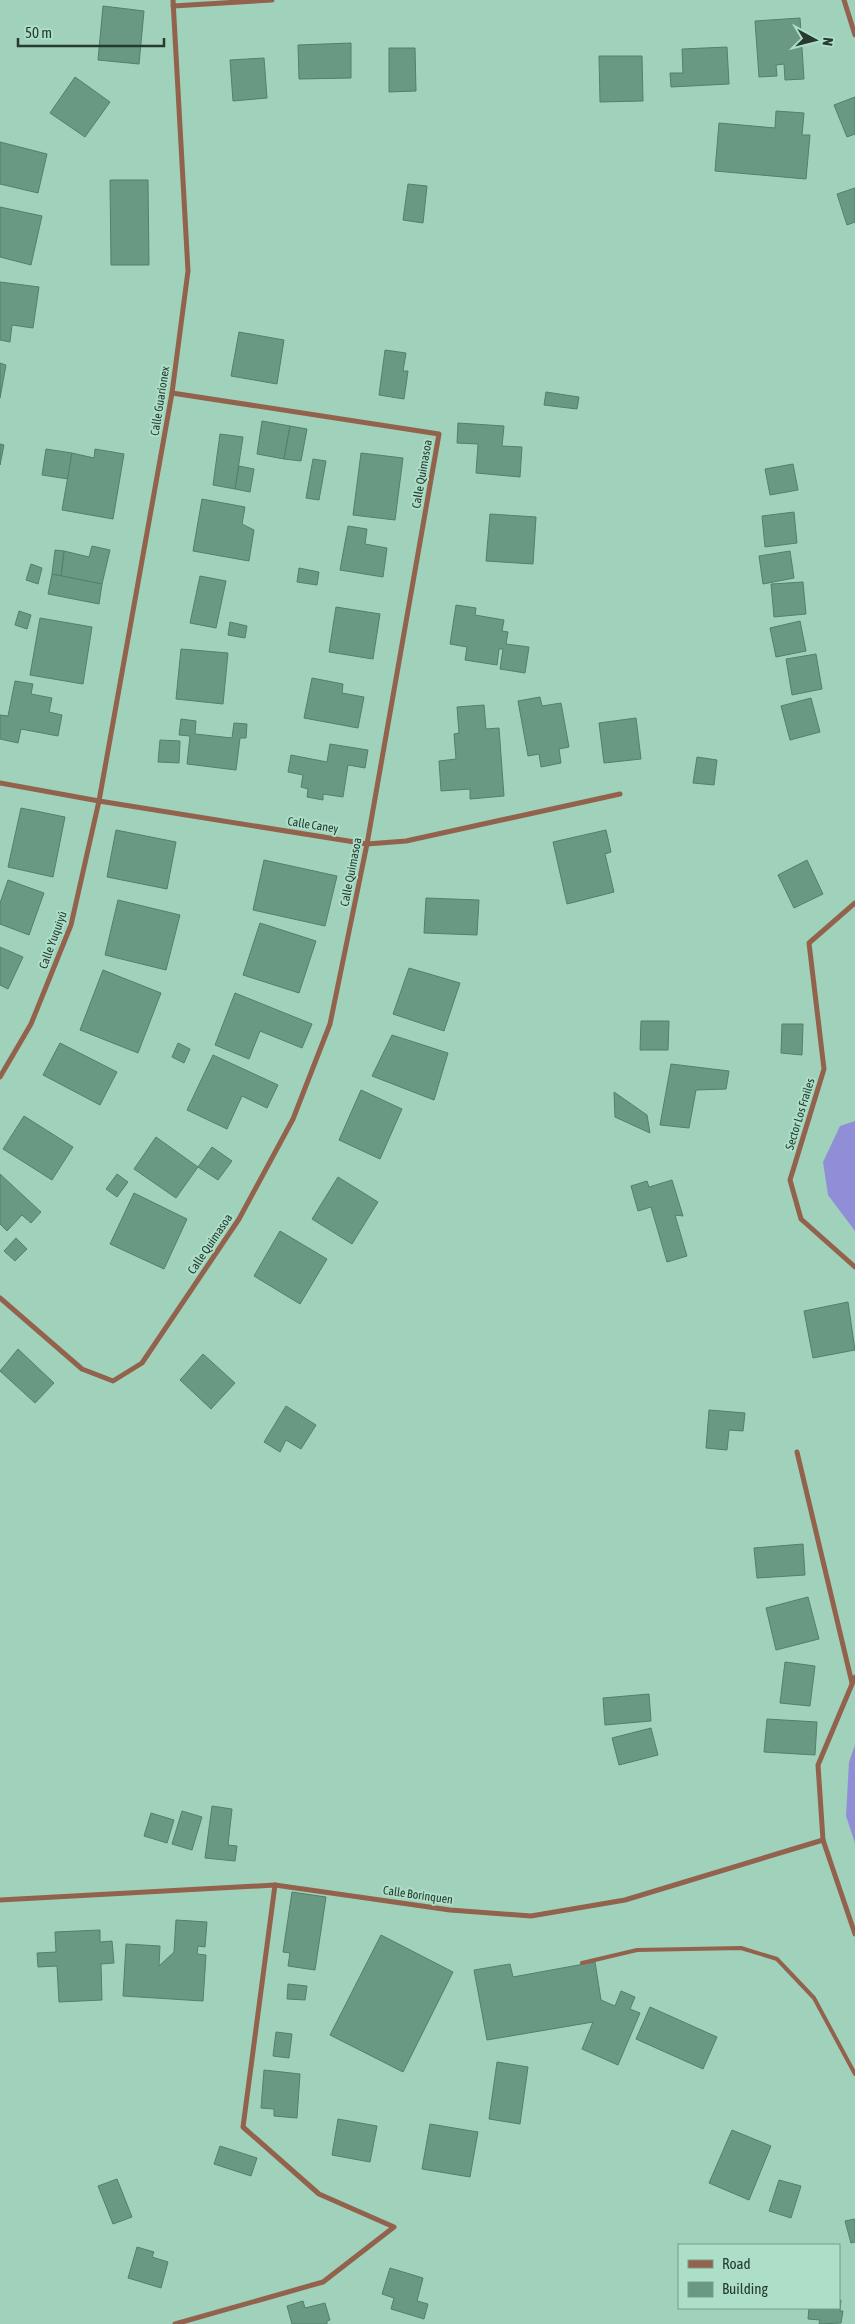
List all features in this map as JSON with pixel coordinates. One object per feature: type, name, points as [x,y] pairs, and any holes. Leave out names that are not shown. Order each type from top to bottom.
[{"type":"street","name":"Calle Guarionex","points":[[99,801],[172,393],[188,270],[173,0]]},
{"type":"street","points":[[173,6],[272,0]]},
{"type":"street","points":[[844,0],[855,35]]},
{"type":"street","name":"Calle Quimasoa","points":[[0,1298],[82,1369],[113,1381],[142,1363],[239,1220],[293,1119],[330,1024],[367,844],[439,434],[172,393]]},
{"type":"street","name":"Calle Caney","points":[[0,783],[99,801],[367,844],[406,842],[620,794]]},
{"type":"street","name":"Calle Yuquiyú","points":[[0,1077],[31,1024],[71,925],[99,801]]},
{"type":"street","name":"Sector Los Frailes","points":[[855,903],[809,943],[824,1069],[790,1180],[801,1219],[855,1268]]},
{"type":"street","points":[[797,1452],[852,1683]]},
{"type":"street","points":[[855,1677],[818,1765],[823,1840],[855,1934]]},
{"type":"street","name":"Calle Borinquen","points":[[0,1900],[275,1885],[450,1910],[531,1916],[625,1900],[823,1840]]},
{"type":"street","points":[[175,2324],[323,2282],[394,2227],[319,2194],[243,2127],[275,1885]]},
{"type":"lane","points":[[582,1963],[637,1950],[741,1948],[778,1959],[814,1998],[855,2074]]},
{"type":"shaded area","points":[[855,1121],[855,1231],[828,1195],[823,1162],[840,1126]]},
{"type":"shaded area","points":[[855,1745],[855,1843],[846,1816],[849,1762]]},
{"type":"building","points":[[103,6],[144,11],[139,64],[98,60]]},
{"type":"building","points":[[800,18],[804,79],[785,80],[784,64],[776,65],[777,76],[759,77],[755,21]]},
{"type":"building","points":[[351,43],[351,78],[299,79],[298,45]]},
{"type":"building","points":[[727,47],[729,84],[671,87],[670,73],[683,73],[682,49]]},
{"type":"building","points":[[389,48],[415,48],[416,91],[389,92]]},
{"type":"building","points":[[599,56],[642,56],[643,101],[600,102]]},
{"type":"building","points":[[264,58],[267,98],[233,101],[230,60]]},
{"type":"building","points":[[75,77],[110,102],[85,137],[50,113]]},
{"type":"building","points":[[855,97],[855,134],[847,137],[834,105]]},
{"type":"building","points":[[776,111],[804,113],[802,135],[810,135],[806,179],[715,171],[719,123],[775,128]]},
{"type":"building","points":[[0,142],[47,154],[38,193],[0,184]]},
{"type":"building","points":[[110,180],[148,180],[149,265],[111,265]]},
{"type":"building","points":[[408,184],[427,186],[423,223],[403,220]]},
{"type":"building","points":[[855,188],[855,222],[847,225],[837,194]]},
{"type":"building","points":[[0,207],[42,216],[31,265],[0,257]]},
{"type":"building","points":[[0,282],[39,287],[33,328],[12,325],[10,342],[0,340]]},
{"type":"building","points":[[239,332],[284,340],[277,384],[231,376]]},
{"type":"building","points":[[385,350],[406,353],[403,371],[408,371],[404,399],[379,395]]},
{"type":"building","points":[[0,363],[6,365],[0,398]]},
{"type":"building","points":[[546,392],[579,397],[577,409],[544,405]]},
{"type":"building","points":[[262,421],[290,426],[284,459],[257,454]]},
{"type":"building","points":[[458,423],[504,426],[502,446],[522,447],[520,477],[476,473],[478,444],[457,443]]},
{"type":"building","points":[[290,426],[307,429],[301,461],[284,459]]},
{"type":"building","points":[[220,434],[243,437],[235,489],[213,485]]},
{"type":"building","points":[[0,444],[4,445],[0,465]]},
{"type":"building","points":[[46,449],[72,453],[68,479],[42,475]]},
{"type":"building","points":[[95,449],[124,454],[113,519],[62,510],[72,453],[94,458]]},
{"type":"building","points":[[361,453],[403,458],[395,520],[353,515]]},
{"type":"building","points":[[313,459],[326,461],[319,500],[306,498]]},
{"type":"building","points":[[793,464],[798,490],[770,495],[765,469]]},
{"type":"building","points":[[239,466],[254,469],[250,492],[235,489]]},
{"type":"building","points":[[202,499],[245,507],[242,524],[254,530],[249,561],[193,551]]},
{"type":"building","points":[[794,512],[797,543],[765,547],[762,516]]},
{"type":"building","points":[[490,514],[536,517],[533,564],[486,561]]},
{"type":"building","points":[[348,526],[367,529],[365,544],[387,548],[383,577],[340,570]]},
{"type":"building","points":[[92,546],[110,550],[102,584],[61,576],[64,551],[89,557]]},
{"type":"building","points":[[55,550],[64,551],[61,576],[52,574]]},
{"type":"building","points":[[790,551],[794,578],[763,584],[759,556]]},
{"type":"building","points":[[31,564],[42,568],[38,584],[26,580]]},
{"type":"building","points":[[299,568],[319,572],[317,585],[297,582]]},
{"type":"building","points":[[52,574],[102,584],[99,604],[48,594]]},
{"type":"building","points":[[200,576],[226,581],[216,628],[190,623]]},
{"type":"building","points":[[803,582],[806,614],[774,617],[771,584]]},
{"type":"building","points":[[456,605],[476,608],[475,615],[504,620],[502,631],[508,632],[506,644],[529,647],[525,673],[500,669],[503,649],[499,649],[497,665],[465,660],[467,647],[450,644]]},
{"type":"building","points":[[336,607],[380,614],[373,659],[329,652]]},
{"type":"building","points":[[19,611],[31,615],[27,629],[15,625]]},
{"type":"building","points":[[40,618],[92,627],[83,684],[30,675]]},
{"type":"building","points":[[800,621],[806,651],[776,657],[770,628]]},
{"type":"building","points":[[230,622],[247,626],[245,638],[228,635]]},
{"type":"building","points":[[181,649],[228,653],[223,704],[176,699]]},
{"type":"building","points":[[816,654],[822,689],[792,695],[786,659]]},
{"type":"building","points":[[312,678],[343,684],[342,693],[364,697],[358,728],[304,718]]},
{"type":"building","points":[[15,681],[33,684],[31,694],[52,698],[49,712],[62,715],[58,736],[21,729],[18,743],[0,739],[0,715],[8,716]]},
{"type":"building","points":[[540,697],[542,706],[561,703],[569,747],[559,749],[561,763],[541,767],[539,754],[528,756],[518,701]]},
{"type":"building","points":[[811,698],[820,732],[790,740],[781,706]]},
{"type":"building","points":[[484,705],[486,729],[499,728],[504,796],[470,799],[470,789],[441,791],[439,761],[456,759],[454,734],[459,733],[457,707]]},
{"type":"building","points":[[636,718],[641,759],[604,763],[599,723]]},
{"type":"building","points":[[181,719],[196,721],[195,734],[232,738],[234,723],[247,724],[246,738],[240,738],[236,770],[187,764],[190,736],[179,735]]},
{"type":"building","points":[[160,740],[180,741],[179,763],[158,762]]},
{"type":"building","points":[[330,744],[368,750],[365,768],[348,765],[343,797],[323,794],[323,800],[307,797],[308,789],[301,787],[303,775],[288,772],[291,755],[327,762]]},
{"type":"building","points":[[697,757],[717,760],[714,785],[693,783]]},
{"type":"building","points":[[21,808],[65,817],[53,877],[8,867]]},
{"type":"building","points":[[116,830],[176,842],[167,889],[107,877]]},
{"type":"building","points":[[606,830],[611,852],[605,854],[614,892],[567,904],[553,842]]},
{"type":"building","points":[[264,860],[337,876],[325,926],[253,910]]},
{"type":"building","points":[[807,860],[823,894],[794,908],[778,875]]},
{"type":"building","points":[[8,880],[44,893],[29,935],[0,924],[0,903]]},
{"type":"building","points":[[426,898],[479,900],[477,935],[424,933]]},
{"type":"building","points":[[118,900],[180,915],[166,970],[105,955]]},
{"type":"building","points":[[260,923],[316,941],[299,993],[243,975]]},
{"type":"building","points":[[0,947],[23,957],[8,989],[0,985]]},
{"type":"building","points":[[409,968],[460,983],[444,1031],[393,1014]]},
{"type":"building","points":[[103,970],[161,993],[138,1053],[80,1030]]},
{"type":"building","points":[[235,993],[312,1024],[302,1048],[260,1031],[249,1059],[215,1045]]},
{"type":"building","points":[[641,1021],[669,1021],[668,1050],[640,1050]]},
{"type":"building","points":[[782,1024],[803,1024],[802,1055],[781,1053]]},
{"type":"building","points":[[392,1035],[448,1053],[434,1100],[372,1076]]},
{"type":"building","points":[[60,1043],[117,1072],[100,1105],[43,1075]]},
{"type":"building","points":[[178,1043],[190,1049],[184,1063],[172,1057]]},
{"type":"building","points":[[213,1055],[278,1085],[267,1108],[242,1096],[227,1129],[187,1110]]},
{"type":"building","points":[[671,1064],[729,1071],[726,1089],[696,1090],[689,1128],[660,1125]]},
{"type":"building","points":[[361,1090],[402,1109],[380,1159],[339,1140]]},
{"type":"building","points":[[614,1092],[647,1115],[650,1133],[615,1117]]},
{"type":"building","points":[[24,1116],[73,1147],[52,1180],[3,1149]]},
{"type":"building","points":[[156,1137],[198,1167],[176,1198],[134,1169]]},
{"type":"building","points":[[212,1147],[232,1161],[218,1180],[198,1167]]},
{"type":"building","points":[[0,1174],[41,1212],[31,1223],[22,1215],[7,1231],[0,1224]]},
{"type":"building","points":[[117,1174],[128,1182],[117,1197],[106,1189]]},
{"type":"building","points":[[338,1177],[378,1202],[352,1244],[312,1219]]},
{"type":"building","points":[[672,1180],[683,1216],[675,1215],[687,1256],[667,1262],[651,1207],[638,1211],[631,1186],[647,1181],[649,1187]]},
{"type":"building","points":[[134,1193],[187,1219],[164,1269],[110,1244]]},
{"type":"building","points":[[280,1231],[327,1259],[300,1304],[254,1276]]},
{"type":"building","points":[[16,1238],[27,1249],[15,1261],[4,1251]]},
{"type":"building","points":[[848,1302],[855,1350],[813,1358],[804,1311]]},
{"type":"building","points":[[18,1349],[54,1383],[35,1403],[0,1371]]},
{"type":"building","points":[[203,1354],[235,1383],[211,1409],[180,1380]]},
{"type":"building","points":[[286,1406],[316,1425],[301,1449],[286,1440],[280,1452],[264,1442]]},
{"type":"building","points":[[709,1410],[745,1413],[743,1431],[729,1430],[727,1450],[706,1448]]},
{"type":"building","points":[[803,1544],[805,1575],[757,1578],[754,1548]]},
{"type":"building","points":[[808,1597],[819,1639],[776,1650],[766,1608]]},
{"type":"building","points":[[785,1662],[815,1666],[810,1706],[780,1703]]},
{"type":"building","points":[[649,1694],[651,1721],[605,1725],[603,1698]]},
{"type":"building","points":[[767,1719],[817,1722],[815,1755],[764,1752]]},
{"type":"building","points":[[651,1728],[658,1755],[619,1765],[612,1738]]},
{"type":"building","points":[[212,1806],[232,1809],[228,1845],[237,1846],[235,1861],[205,1858]]},
{"type":"building","points":[[182,1811],[202,1817],[192,1850],[172,1844]]},
{"type":"building","points":[[151,1813],[174,1820],[167,1843],[144,1836]]},
{"type":"building","points":[[292,1892],[326,1897],[315,1970],[288,1966],[290,1953],[283,1952]]},
{"type":"building","points":[[176,1920],[207,1922],[205,1947],[198,1946],[197,1954],[206,1955],[203,2001],[123,1996],[126,1944],[160,1946],[159,1966],[174,1952]]},
{"type":"building","points":[[100,1930],[100,1942],[112,1941],[114,1963],[101,1964],[102,2000],[59,2002],[57,1966],[38,1967],[37,1953],[56,1952],[55,1932]]},
{"type":"building","points":[[381,1935],[453,1972],[403,2072],[330,2035]]},
{"type":"building","points":[[595,1962],[601,2000],[615,2006],[621,1991],[635,1997],[630,2009],[640,2013],[618,2065],[582,2049],[593,2022],[487,2040],[474,1970],[510,1964],[513,1977]]},
{"type":"building","points":[[288,1984],[307,1986],[305,2000],[287,1999]]},
{"type":"building","points":[[650,2007],[717,2037],[703,2069],[636,2039]]},
{"type":"building","points":[[276,2032],[292,2034],[289,2058],[273,2056]]},
{"type":"building","points":[[497,2062],[528,2067],[520,2124],[489,2119]]},
{"type":"building","points":[[264,2070],[300,2074],[297,2118],[274,2116],[274,2109],[261,2108]]},
{"type":"building","points":[[338,2119],[377,2126],[370,2162],[332,2155]]},
{"type":"building","points":[[430,2124],[478,2132],[470,2177],[422,2169]]},
{"type":"building","points":[[732,2130],[771,2146],[749,2200],[709,2183]]},
{"type":"building","points":[[220,2146],[257,2158],[251,2176],[214,2164]]},
{"type":"building","points":[[117,2179],[132,2217],[113,2224],[98,2186]]},
{"type":"building","points":[[779,2180],[801,2186],[791,2218],[769,2211]]},
{"type":"building","points":[[855,2219],[855,2242],[851,2243],[845,2221]]},
{"type":"building","points":[[137,2247],[154,2252],[152,2257],[168,2262],[161,2288],[128,2278]]},
{"type":"building","points":[[390,2268],[423,2278],[417,2301],[428,2304],[424,2319],[391,2309],[394,2298],[382,2294]]},
{"type":"building","points":[[841,2300],[840,2311],[843,2311],[841,2323],[819,2324],[820,2320],[808,2319],[809,2309],[840,2309]]},
{"type":"building","points":[[303,2301],[305,2308],[325,2303],[330,2320],[327,2321],[327,2324],[292,2324],[287,2306]]}]
